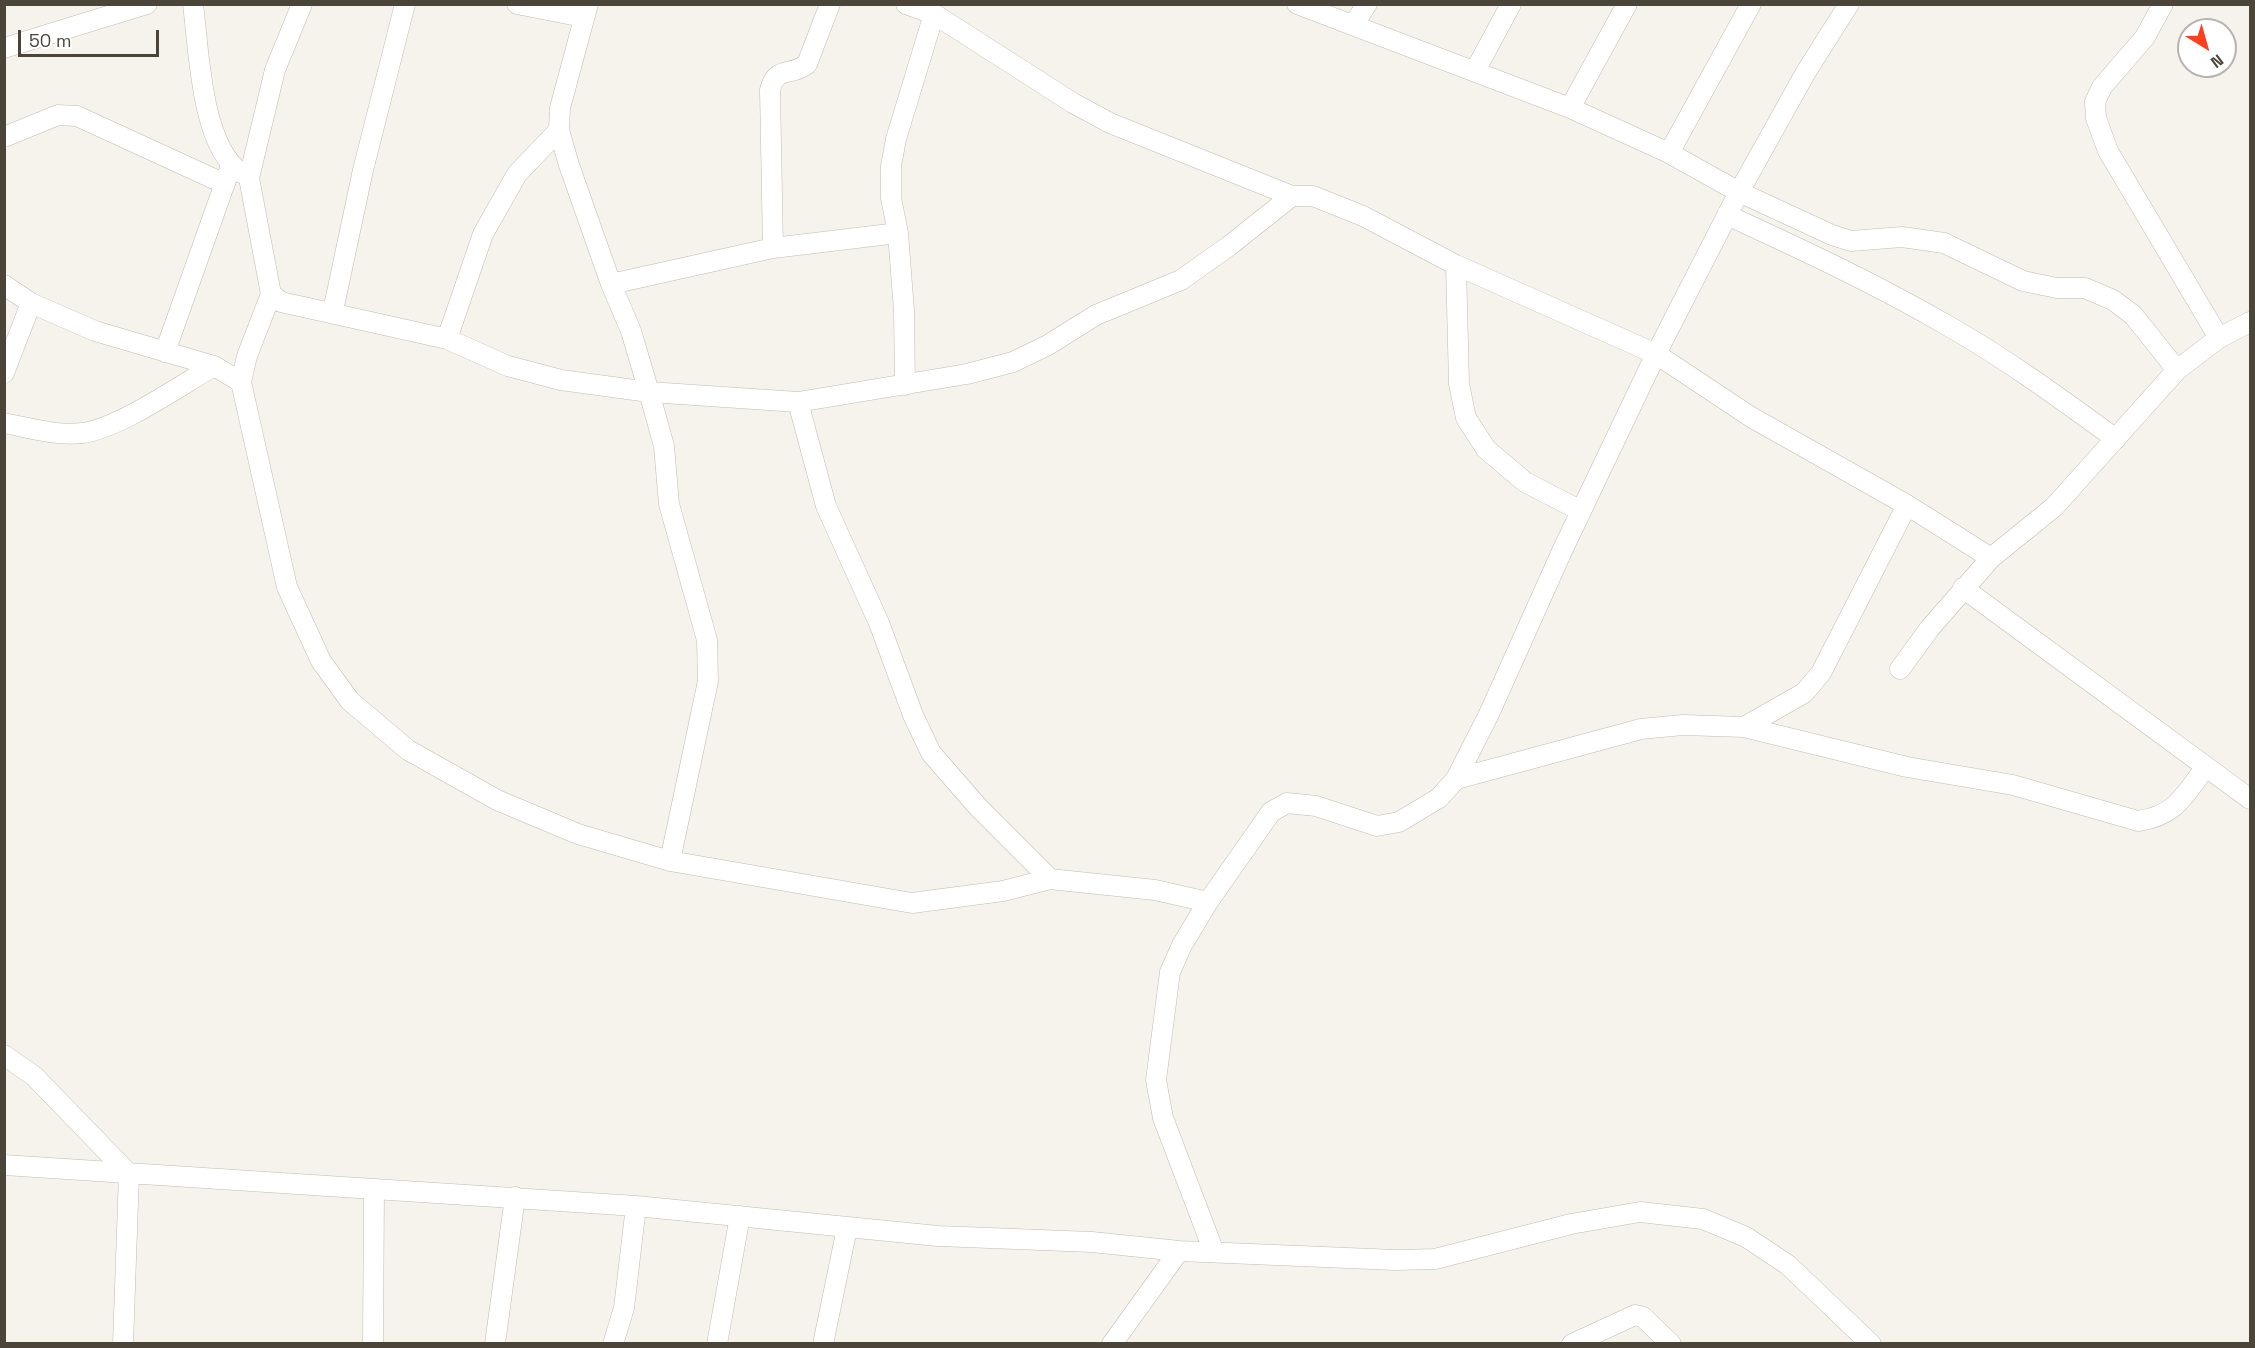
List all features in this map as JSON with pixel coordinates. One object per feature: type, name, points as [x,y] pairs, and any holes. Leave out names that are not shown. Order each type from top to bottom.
[{"type":"street","points":[[4,48],[147,4]]},
{"type":"street","points":[[165,352],[228,175],[213,130],[193,4]]},
{"type":"street","points":[[302,4],[275,69],[249,178],[271,294],[247,356],[241,382],[287,587],[321,661],[350,701],[408,750],[497,800],[578,834],[670,861],[912,903],[1003,891],[1050,879],[1155,890],[1208,902]]},
{"type":"street","points":[[333,311],[363,170],[405,4]]},
{"type":"street","points":[[517,4],[585,11],[560,108],[560,130],[569,165],[611,284],[631,331],[649,392],[664,446],[669,504],[707,640],[708,681],[692,759],[681,799],[670,861]]},
{"type":"street","points":[[773,248],[770,90],[773,80],[780,74],[800,70],[807,64],[830,4]]},
{"type":"street","points":[[906,4],[934,14],[1073,103],[1110,123],[1292,196],[1313,196],[1364,216],[1456,265],[1656,354],[1751,417],[1907,505],[1991,558]]},
{"type":"street","points":[[1297,4],[1570,108],[1669,153],[1739,192],[1832,235],[1851,241],[1902,237],[1944,243],[2023,281],[2057,288],[2085,288],[2113,300],[2133,315],[2177,369]]},
{"type":"street","points":[[1353,26],[1367,4]]},
{"type":"street","points":[[1475,71],[1511,4]]},
{"type":"street","points":[[1570,108],[1627,4]]},
{"type":"street","points":[[1669,153],[1751,4]]},
{"type":"street","points":[[1214,1252],[1163,1118],[1156,1080],[1170,972],[1182,945],[1208,902],[1271,812],[1287,803],[1316,806],[1377,826],[1399,822],[1439,798],[1456,779],[1490,714],[1581,511],[1656,354],[1739,192],[1806,72],[1849,4]]},
{"type":"street","points":[[2163,4],[2145,37],[2102,87],[2095,102],[2096,118],[2108,151],[2219,338]]},
{"type":"street","points":[[904,385],[904,311],[898,233],[891,198],[891,166],[896,139],[934,14]]},
{"type":"street","points":[[4,137],[58,115],[77,116],[228,175],[249,178]]},
{"type":"street","points":[[447,339],[483,234],[517,174],[560,130]]},
{"type":"street","points":[[271,294],[281,302],[333,311],[447,339],[508,366],[561,380],[649,392],[715,394],[798,402],[967,374],[1013,362],[1048,345],[1078,324],[1180,280],[1229,246],[1292,196]]},
{"type":"street","points":[[1727,215],[1863,279],[1952,327],[2017,368],[2116,439]]},
{"type":"street","points":[[611,284],[773,248],[898,233]]},
{"type":"street","points":[[1456,265],[1459,384],[1466,418],[1486,449],[1525,482],[1581,511]]},
{"type":"street","points":[[4,285],[31,303],[95,331],[214,366],[241,382]]},
{"type":"street","points":[[4,373],[31,303]]},
{"type":"street","points":[[1900,669],[1963,588],[1991,558],[2054,507],[2177,369],[2219,338],[2250,322]]},
{"type":"street","points":[[4,423],[58,434],[84,433],[101,428],[132,413],[214,366]]},
{"type":"street","points":[[798,402],[826,506],[879,623],[913,715],[932,753],[978,807],[1050,879]]},
{"type":"street","points":[[1744,727],[1804,693],[1821,673],[1907,505]]},
{"type":"street","points":[[1963,588],[2131,709],[2205,768],[2250,799]]},
{"type":"street","points":[[1456,779],[1641,729],[1683,725],[1744,727],[1907,767],[2013,785],[2138,821],[2157,818],[2176,807],[2205,768]]},
{"type":"street","points":[[4,1055],[34,1076],[129,1174],[123,1344]]},
{"type":"street","points":[[4,1165],[636,1206],[938,1236],[1092,1242],[1179,1251],[1396,1260],[1435,1258],[1571,1224],[1640,1212],[1703,1219],[1746,1237],[1788,1265],[1871,1344]]},
{"type":"street","points":[[373,1344],[374,1189]]},
{"type":"street","points":[[495,1344],[515,1197]]},
{"type":"street","points":[[612,1344],[624,1308],[636,1206]]},
{"type":"street","points":[[717,1344],[740,1216]]},
{"type":"street","points":[[823,1344],[847,1228]]},
{"type":"street","points":[[1112,1344],[1179,1251]]},
{"type":"street","points":[[1572,1344],[1635,1315],[1643,1317],[1671,1344]]}]
